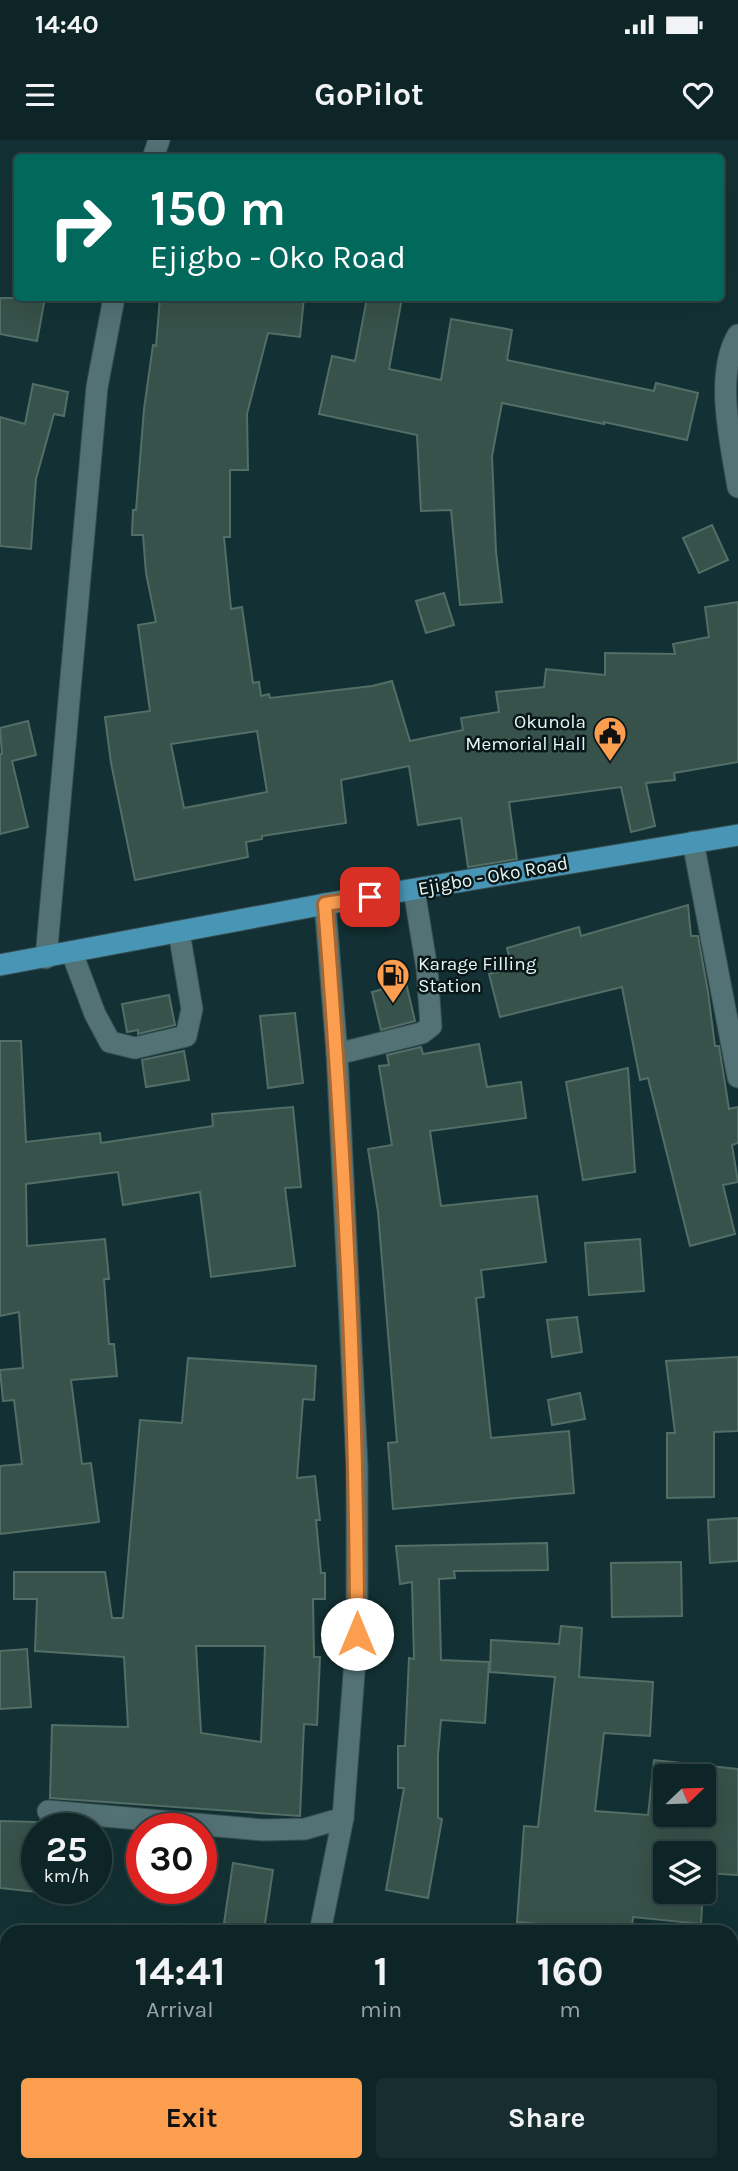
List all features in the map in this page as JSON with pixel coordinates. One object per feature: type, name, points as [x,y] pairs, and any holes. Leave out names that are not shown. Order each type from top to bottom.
[{"type":"main road","name":"Ejigbo - Oko Road","points":[[0,965],[325,904],[738,835]]},
{"type":"street","points":[[46,958],[97,387],[113,301]]},
{"type":"street","points":[[738,335],[725,380],[738,487]]},
{"type":"street","points":[[692,842],[738,1077]]},
{"type":"street","points":[[337,1054],[422,1033],[431,1026],[426,969],[414,890]]},
{"type":"street","points":[[321,1925],[342,1818],[357,1634],[357,1479],[337,1054],[325,904]]},
{"type":"street","points":[[72,953],[95,1014],[110,1042],[135,1048],[186,1036],[192,1009],[179,932]]},
{"type":"street","points":[[48,1811],[263,1830],[305,1829],[342,1818]]},
{"type":"building","points":[[0,298],[44,301],[37,341],[0,334]]},
{"type":"building","points":[[160,301],[304,301],[300,337],[268,333],[247,414],[248,470],[230,470],[230,537],[224,537],[231,609],[242,607],[253,683],[259,682],[261,696],[269,694],[270,698],[372,686],[392,681],[410,741],[463,730],[461,718],[499,712],[496,692],[544,687],[546,669],[605,675],[605,653],[675,654],[673,644],[709,637],[705,607],[738,602],[738,762],[674,773],[675,780],[646,783],[655,826],[631,832],[621,787],[509,802],[517,859],[468,867],[461,818],[418,825],[409,766],[341,780],[346,823],[262,836],[262,839],[246,842],[248,857],[135,880],[111,763],[105,717],[150,711],[138,625],[156,622],[146,573],[143,535],[132,535],[153,345],[156,346]],"holes":[[[257,731],[267,792],[184,808],[171,744]]]},
{"type":"building","points":[[366,301],[401,301],[389,369],[441,380],[451,319],[512,330],[507,360],[654,391],[656,383],[698,393],[687,440],[502,403],[492,456],[496,552],[502,602],[460,605],[451,510],[421,511],[417,435],[319,414],[332,356],[355,361]]},
{"type":"building","points":[[33,384],[68,392],[64,416],[54,414],[36,479],[31,549],[0,546],[0,417],[25,424]]},
{"type":"building","points":[[712,525],[728,560],[699,573],[683,538]]},
{"type":"building","points":[[444,593],[454,625],[426,633],[416,601]]},
{"type":"building","points":[[28,721],[36,755],[12,761],[28,827],[0,834],[0,728]]},
{"type":"building","points":[[688,905],[691,936],[698,936],[715,1046],[719,1046],[729,1109],[738,1107],[738,1143],[732,1145],[738,1182],[723,1185],[735,1234],[690,1246],[648,1078],[640,1080],[622,987],[500,1017],[489,974],[512,969],[507,948],[579,927],[581,936]]},
{"type":"building","name":"Karage Filling Station","points":[[406,983],[415,1021],[381,1030],[372,992]]},
{"type":"building","points":[[169,995],[175,1025],[138,1034],[138,1030],[127,1032],[122,1004]]},
{"type":"building","points":[[295,1013],[303,1083],[268,1088],[260,1016]]},
{"type":"building","points":[[0,1041],[21,1041],[26,1142],[100,1133],[101,1143],[213,1126],[212,1114],[293,1107],[301,1187],[285,1188],[295,1266],[211,1277],[200,1192],[123,1205],[118,1172],[26,1184],[27,1246],[105,1239],[109,1279],[104,1279],[109,1344],[114,1344],[117,1376],[71,1380],[82,1464],[91,1463],[99,1522],[0,1534],[0,1466],[22,1464],[14,1400],[3,1401],[0,1370],[23,1368],[19,1312],[0,1316]]},
{"type":"building","points":[[479,1044],[487,1087],[521,1082],[526,1118],[430,1131],[441,1206],[537,1196],[546,1262],[481,1270],[484,1297],[476,1298],[491,1438],[569,1431],[574,1493],[393,1509],[388,1443],[397,1442],[378,1212],[368,1149],[392,1145],[379,1066],[389,1065],[387,1055],[421,1047],[423,1054]]},
{"type":"building","points":[[184,1051],[189,1080],[146,1087],[142,1060]]},
{"type":"building","points":[[628,1068],[635,1172],[583,1180],[566,1082]]},
{"type":"building","points":[[640,1239],[644,1291],[589,1295],[585,1243]]},
{"type":"building","points":[[577,1317],[582,1352],[552,1357],[547,1320]]},
{"type":"building","points":[[738,1357],[738,1431],[714,1432],[714,1497],[667,1498],[667,1433],[675,1433],[666,1361]]},
{"type":"building","points":[[188,1358],[316,1366],[314,1400],[303,1399],[297,1478],[315,1476],[320,1520],[316,1520],[321,1573],[325,1573],[325,1599],[313,1599],[314,1657],[320,1657],[317,1725],[304,1724],[300,1816],[50,1798],[52,1725],[128,1727],[124,1657],[35,1651],[37,1599],[14,1599],[14,1572],[105,1572],[112,1618],[123,1618],[140,1420],[182,1423]],"holes":[[[196,1646],[265,1646],[261,1742],[201,1733]]]},
{"type":"building","points":[[580,1393],[585,1419],[552,1425],[548,1400]]},
{"type":"building","points":[[738,1518],[738,1561],[710,1563],[708,1520]]},
{"type":"building","points":[[547,1543],[548,1570],[454,1571],[455,1578],[439,1579],[441,1660],[489,1662],[485,1723],[441,1720],[438,1818],[442,1819],[428,1898],[386,1890],[404,1788],[398,1788],[398,1746],[405,1746],[409,1658],[414,1659],[412,1582],[400,1584],[396,1546]]},
{"type":"building","points":[[681,1562],[682,1616],[612,1617],[611,1563]]},
{"type":"building","points":[[561,1626],[582,1628],[579,1677],[653,1682],[650,1736],[604,1733],[595,1811],[648,1815],[653,1769],[653,1827],[716,1827],[716,1767],[738,1769],[738,1875],[716,1874],[716,1841],[653,1841],[653,1904],[702,1904],[701,1924],[633,1917],[632,1925],[517,1922],[524,1826],[538,1827],[555,1677],[490,1672],[491,1640],[559,1644]]},
{"type":"building","points":[[27,1649],[31,1707],[0,1709],[0,1651]]},
{"type":"building","points":[[654,1760],[691,1764],[654,1764]]},
{"type":"building","points":[[0,1821],[21,1822],[21,1890],[0,1888]]},
{"type":"building","points":[[233,1863],[273,1870],[265,1925],[224,1923]]},
{"type":"place","name":"Okunola Memorial Hall","points":[[610,763]]},
{"type":"place","name":"Karage Filling Station","points":[[393,1005]]},
{"type":"route","points":[[357,1634],[357,1466],[337,1054],[325,904],[370,897]]}]
